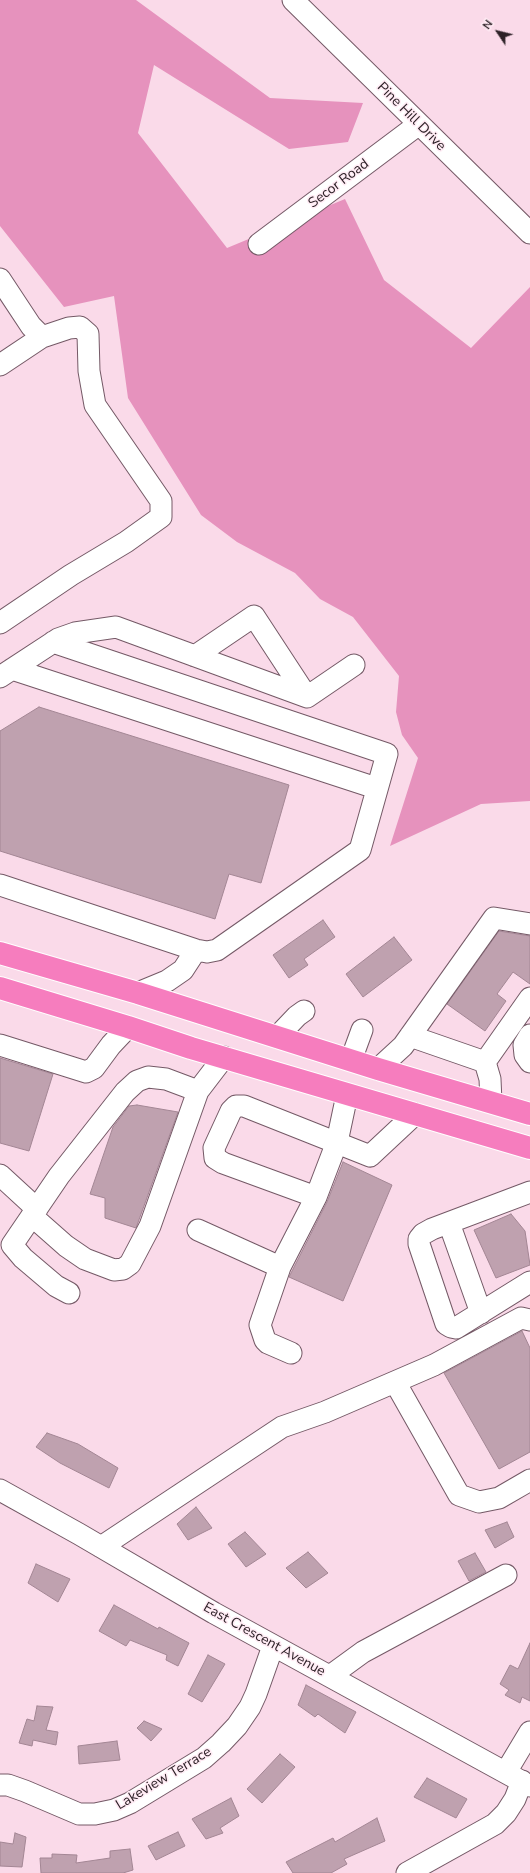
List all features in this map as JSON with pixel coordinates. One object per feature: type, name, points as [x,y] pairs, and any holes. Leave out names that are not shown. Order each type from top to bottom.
[{"type":"highway","points":[[0,953],[138,993],[378,1069],[530,1114]]},
{"type":"highway","points":[[0,988],[347,1095],[530,1148]]},
{"type":"street","name":"Pine Hill Drive","points":[[293,0],[530,234]]},
{"type":"street","name":"Secor Road","points":[[259,244],[419,124]]},
{"type":"street","points":[[0,279],[31,326],[42,337]]},
{"type":"street","points":[[0,365],[42,337],[69,328],[80,327],[88,334],[89,371],[95,404],[161,501],[161,517],[126,542],[3,614]]},
{"type":"street","points":[[195,656],[254,616],[307,697]]},
{"type":"street","points":[[6,673],[58,639],[75,633],[116,627],[307,697]]},
{"type":"street","points":[[0,886],[196,950],[207,952],[217,950],[360,850],[376,788],[387,754],[53,642]]},
{"type":"street","points":[[307,697],[354,665]]},
{"type":"street","points":[[6,673],[376,788]]},
{"type":"street","points":[[378,1069],[407,1041],[494,918],[530,924]]},
{"type":"street","points":[[138,993],[167,981],[183,970],[196,950]]},
{"type":"street","points":[[485,1062],[530,998]]},
{"type":"street","points":[[277,1037],[304,1011]]},
{"type":"street","points":[[0,1045],[86,1072],[94,1068],[111,1045],[128,1027]]},
{"type":"street","points":[[351,1060],[362,1030]]},
{"type":"street","points":[[530,1035],[524,1045],[525,1055],[530,1062]]},
{"type":"street","points":[[407,1041],[485,1062]]},
{"type":"street","points":[[0,1174],[66,1246],[84,1259],[114,1270],[122,1269],[130,1264],[150,1226],[198,1090],[224,1057]]},
{"type":"street","points":[[485,1062],[490,1079],[491,1102]]},
{"type":"street","points":[[69,1293],[56,1286],[23,1258],[6,1240],[34,1212],[59,1176],[124,1092],[137,1081],[148,1076],[166,1079],[198,1090]]},
{"type":"street","points":[[291,1353],[268,1343],[265,1340],[260,1325],[280,1267],[316,1197],[337,1142],[347,1095]]},
{"type":"street","points":[[316,1197],[223,1163],[215,1158],[214,1148],[231,1111],[236,1106],[244,1106],[370,1156],[415,1114]]},
{"type":"street","points":[[530,1192],[423,1234],[420,1238],[419,1244],[446,1324],[451,1327],[456,1328],[530,1282]]},
{"type":"street","points":[[449,1223],[480,1313]]},
{"type":"street","points":[[198,1230],[280,1267]]},
{"type":"street","points":[[101,1547],[282,1427],[325,1412],[434,1366],[521,1318],[530,1320]]},
{"type":"street","points":[[395,1382],[459,1495],[479,1502],[499,1498],[530,1480]]},
{"type":"street","name":"East Crescent Avenue","points":[[0,1490],[273,1646],[519,1780]]},
{"type":"street","points":[[330,1676],[363,1652],[506,1575]]},
{"type":"street","name":"Lakeview Terrace","points":[[0,1785],[8,1785],[25,1791],[79,1814],[95,1814],[114,1810],[130,1803],[204,1758],[237,1726],[250,1707],[256,1694],[273,1646]]},
{"type":"street","points":[[407,1873],[494,1824],[506,1813],[515,1799],[530,1732]]},
{"type":"shaded area","points":[[0,0],[136,0],[270,98],[363,103],[348,142],[289,149],[154,65],[138,133],[227,248],[345,199],[384,280],[471,348],[530,287],[530,801],[481,804],[390,846],[418,758],[402,735],[396,712],[399,676],[353,617],[320,599],[295,573],[237,542],[201,515],[128,398],[114,296],[64,307],[0,226]]},
{"type":"building","points":[[39,707],[289,785],[261,883],[229,874],[215,919],[0,851],[0,731]]},
{"type":"building","points":[[323,920],[335,937],[304,959],[308,965],[289,978],[273,955]]},
{"type":"building","points":[[499,931],[530,936],[530,984],[513,972],[497,994],[506,1001],[485,1031],[447,1004]]},
{"type":"building","points":[[394,937],[412,960],[363,997],[346,974]]},
{"type":"building","points":[[0,1058],[53,1074],[29,1151],[0,1143]]},
{"type":"building","points":[[137,1105],[178,1112],[136,1228],[105,1218],[105,1198],[90,1194],[113,1127],[129,1106]]},
{"type":"building","points":[[343,1162],[392,1185],[343,1301],[289,1277],[327,1202]]},
{"type":"building","points":[[511,1214],[525,1231],[530,1265],[496,1278],[474,1230]]},
{"type":"building","points":[[522,1331],[530,1348],[530,1452],[499,1469],[444,1373]]},
{"type":"building","points":[[47,1433],[78,1444],[118,1468],[109,1488],[60,1463],[36,1447]]},
{"type":"building","points":[[196,1507],[212,1528],[188,1540],[177,1524]]},
{"type":"building","points":[[507,1522],[514,1537],[495,1548],[485,1530]]},
{"type":"building","points":[[245,1532],[266,1554],[246,1567],[228,1544]]},
{"type":"building","points":[[308,1552],[328,1573],[306,1588],[286,1568]]},
{"type":"building","points":[[475,1553],[486,1572],[469,1581],[458,1561]]},
{"type":"building","points":[[36,1564],[70,1579],[58,1602],[28,1583]]},
{"type":"building","points":[[114,1605],[158,1629],[159,1627],[189,1643],[178,1666],[166,1660],[167,1655],[130,1640],[126,1646],[99,1631]]},
{"type":"building","points":[[530,1643],[530,1701],[522,1697],[520,1703],[505,1695],[509,1690],[500,1684],[510,1665],[518,1669]]},
{"type":"building","points":[[208,1655],[225,1664],[202,1702],[188,1694]]},
{"type":"building","points":[[306,1685],[356,1712],[345,1733],[318,1714],[315,1717],[298,1705]]},
{"type":"building","points":[[37,1706],[53,1707],[46,1730],[58,1732],[56,1745],[33,1740],[32,1746],[19,1743],[27,1719],[34,1721]]},
{"type":"building","points":[[144,1721],[162,1729],[151,1741],[137,1728]]},
{"type":"building","points":[[117,1741],[120,1760],[79,1764],[78,1746]]},
{"type":"building","points":[[280,1754],[295,1767],[262,1803],[247,1789]]},
{"type":"building","points":[[427,1778],[467,1799],[456,1818],[414,1797]]},
{"type":"building","points":[[231,1798],[239,1816],[220,1828],[223,1833],[206,1839],[192,1819]]},
{"type":"building","points":[[377,1818],[385,1841],[344,1859],[347,1864],[331,1873],[293,1873],[286,1862],[333,1838],[335,1842]]},
{"type":"building","points":[[178,1832],[185,1846],[156,1860],[148,1846]]},
{"type":"building","points":[[15,1833],[26,1837],[22,1867],[0,1866],[0,1842],[13,1844]]},
{"type":"building","points":[[130,1849],[133,1870],[123,1873],[41,1873],[40,1858],[52,1858],[52,1854],[77,1855],[76,1863],[110,1858],[110,1851]]}]
